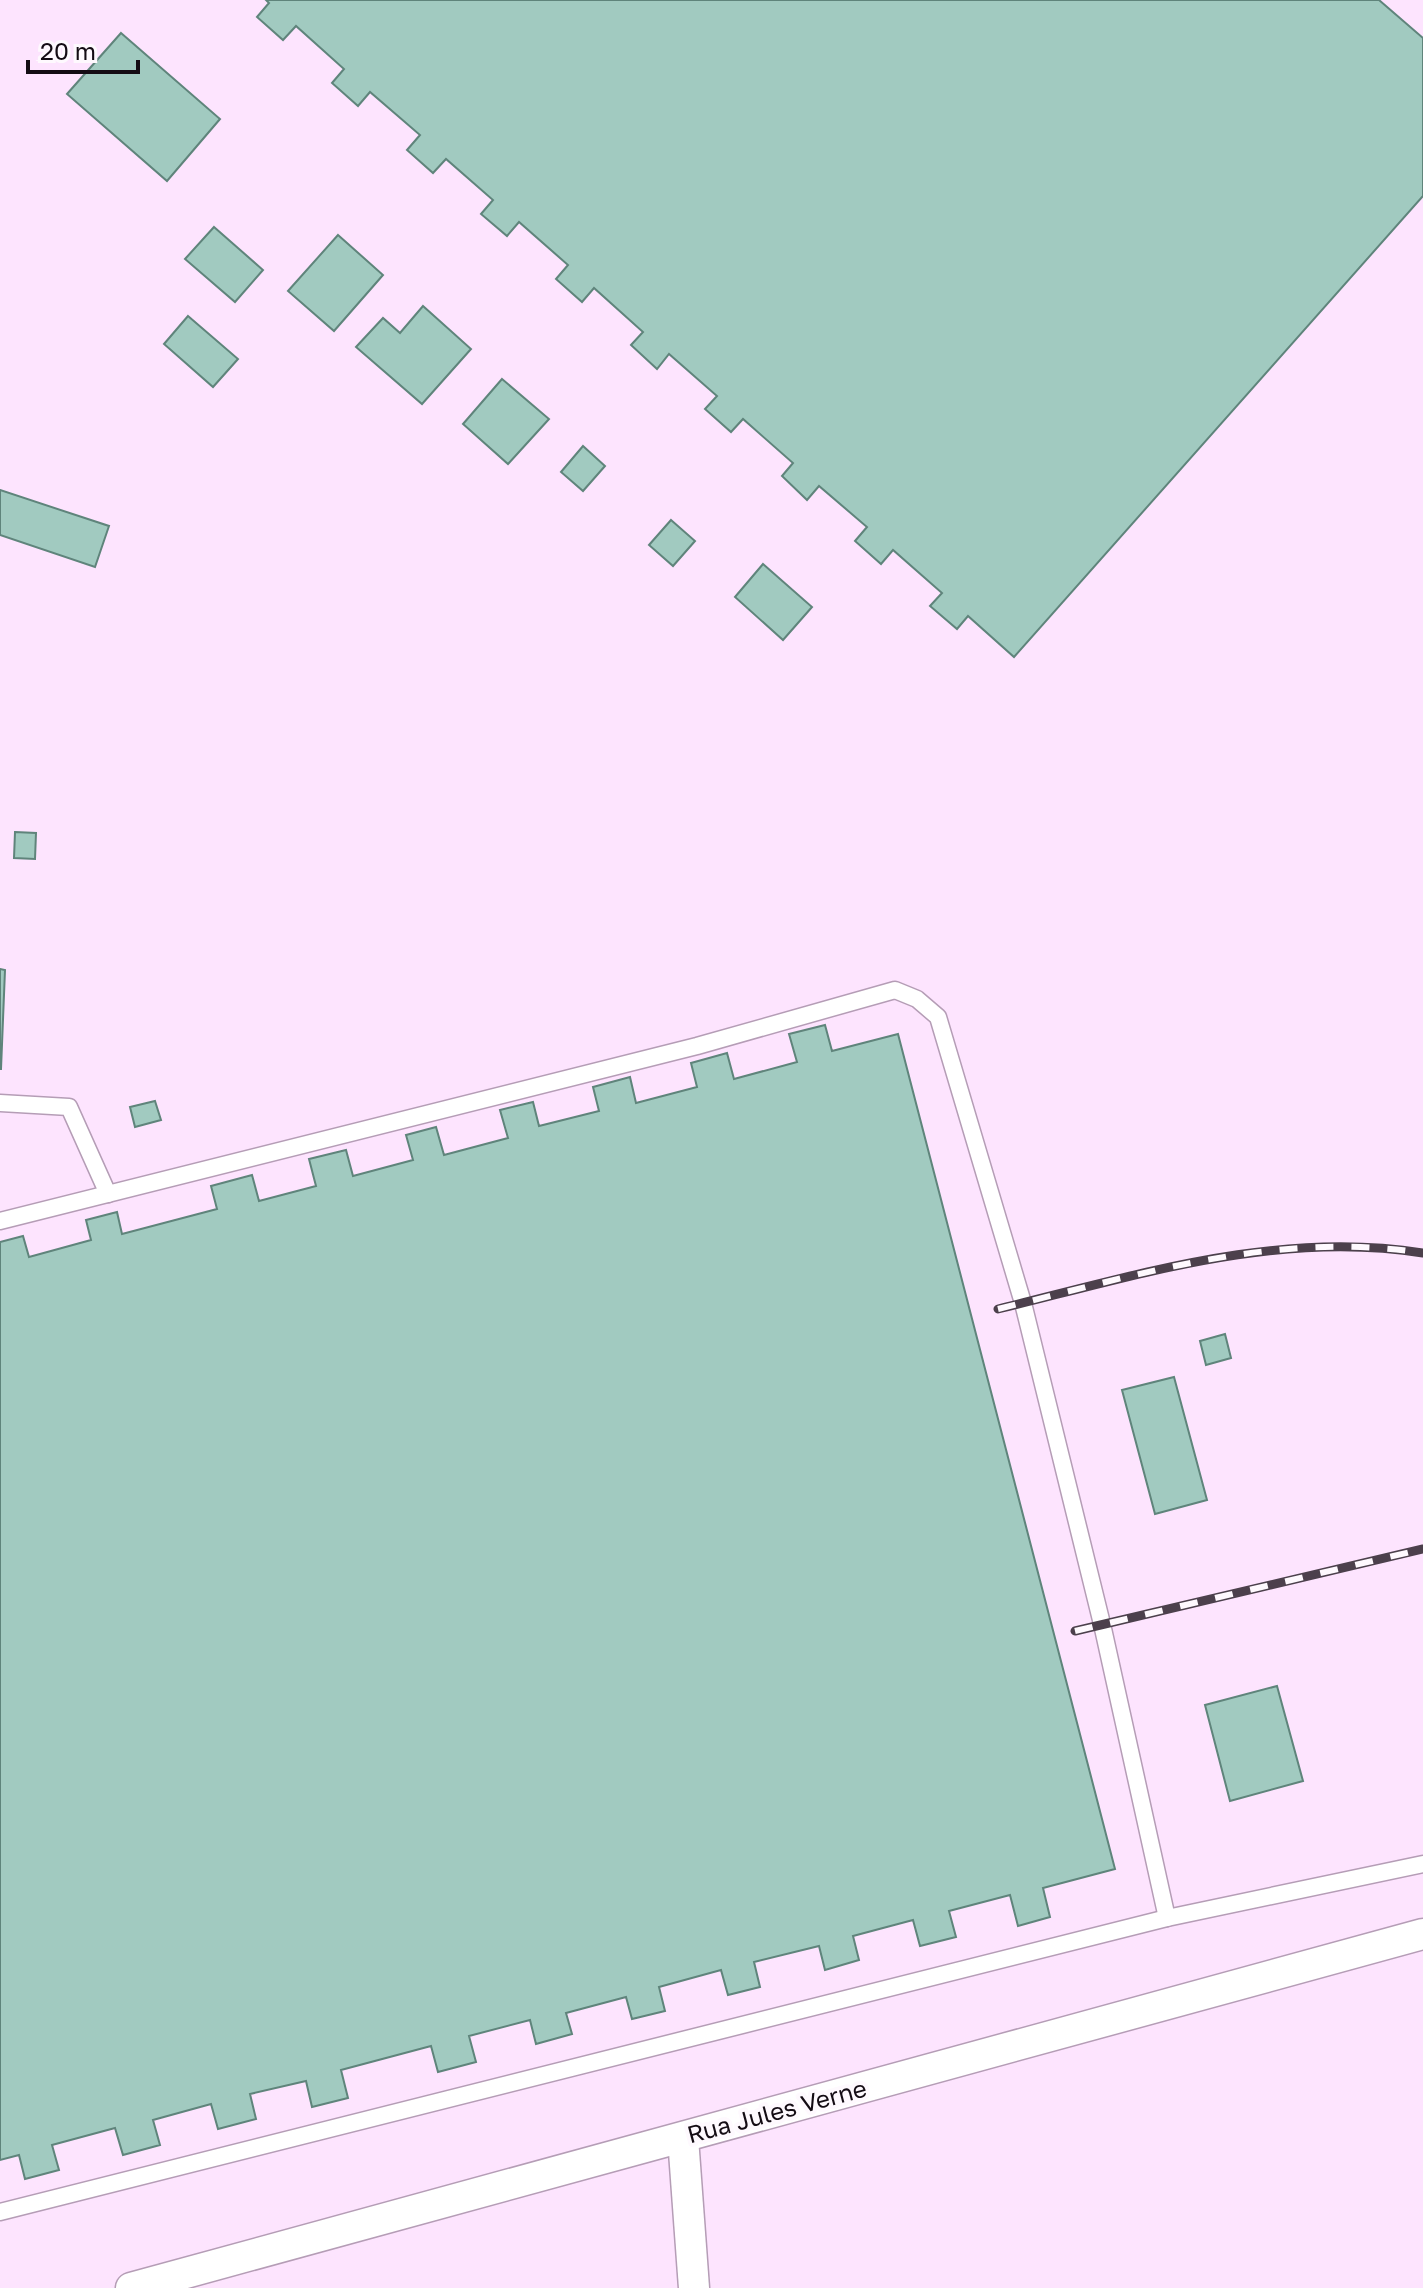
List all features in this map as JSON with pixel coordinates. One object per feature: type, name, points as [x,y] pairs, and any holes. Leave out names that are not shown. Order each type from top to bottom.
[{"type":"street","name":"Rua Jules Verne","points":[[131,2288],[1423,1934]]},
{"type":"street","points":[[683,2138],[694,2288]]},
{"type":"lane","points":[[0,1221],[697,1046],[895,990],[917,999],[938,1017],[1023,1303],[1102,1624],[1167,1918]]},
{"type":"lane","points":[[0,1103],[69,1107],[108,1194]]},
{"type":"lane","points":[[0,2212],[1167,1918],[1423,1864]]},
{"type":"building","points":[[266,0],[1379,0],[1423,38],[1423,196],[1014,657],[968,616],[957,629],[930,606],[942,593],[893,550],[881,564],[855,541],[867,527],[819,486],[807,500],[782,476],[793,463],[743,419],[731,432],[705,409],[717,396],[669,354],[657,369],[631,345],[643,332],[594,288],[582,302],[556,279],[568,265],[519,222],[507,236],[481,214],[493,200],[446,159],[433,173],[407,150],[420,135],[370,92],[358,106],[332,83],[344,69],[296,26],[283,40],[257,17],[269,3]]},
{"type":"building","points":[[121,33],[220,119],[167,181],[67,94]]},
{"type":"building","points":[[214,227],[263,270],[235,302],[185,259]]},
{"type":"building","points":[[338,235],[383,275],[334,331],[288,291]]},
{"type":"building","points":[[423,306],[471,349],[422,404],[356,347],[383,318],[400,333]]},
{"type":"building","points":[[188,316],[238,359],[213,387],[164,344]]},
{"type":"building","points":[[502,379],[549,419],[508,464],[463,424]]},
{"type":"building","points":[[583,446],[605,466],[583,491],[561,472]]},
{"type":"building","points":[[0,490],[109,526],[95,567],[0,535]]},
{"type":"building","points":[[671,520],[695,541],[673,566],[649,545]]},
{"type":"building","points":[[763,564],[812,607],[783,640],[735,597]]},
{"type":"building","points":[[15,832],[36,833],[35,859],[14,858]]},
{"type":"building","points":[[0,969],[5,970],[1,1069],[0,1069]]},
{"type":"building","points":[[825,1025],[832,1051],[898,1034],[1115,1869],[1043,1888],[1050,1917],[1018,1926],[1010,1895],[949,1911],[956,1937],[920,1946],[913,1920],[853,1936],[859,1960],[825,1970],[819,1946],[754,1962],[760,1987],[728,1995],[721,1970],[659,1987],[665,2011],[632,2019],[626,1997],[566,2013],[572,2034],[536,2044],[530,2020],[469,2036],[476,2062],[438,2072],[431,2046],[341,2070],[348,2098],[312,2107],[306,2081],[250,2094],[256,2119],[218,2129],[211,2104],[153,2120],[160,2145],[123,2155],[115,2128],[52,2145],[59,2170],[25,2179],[19,2155],[0,2160],[0,1242],[23,1236],[29,1257],[91,1240],[86,1220],[117,1212],[122,1234],[217,1209],[211,1186],[252,1175],[259,1201],[316,1186],[309,1159],[346,1150],[353,1176],[413,1160],[406,1135],[436,1127],[444,1155],[508,1138],[500,1110],[533,1102],[539,1126],[599,1111],[593,1087],[630,1077],[636,1103],[697,1087],[691,1063],[727,1053],[734,1079],[797,1062],[789,1034]]},
{"type":"building","points":[[155,1101],[161,1120],[135,1127],[130,1107]]},
{"type":"building","points":[[1225,1334],[1231,1358],[1206,1365],[1200,1341]]},
{"type":"building","points":[[1174,1377],[1207,1500],[1155,1514],[1122,1390]]},
{"type":"building","points":[[1277,1686],[1303,1781],[1230,1801],[1205,1705]]},
{"type":"railway","points":[[998,1309],[1156,1270],[1261,1252],[1315,1247],[1369,1247],[1423,1253]]},
{"type":"railway","points":[[1075,1631],[1423,1549]]}]
